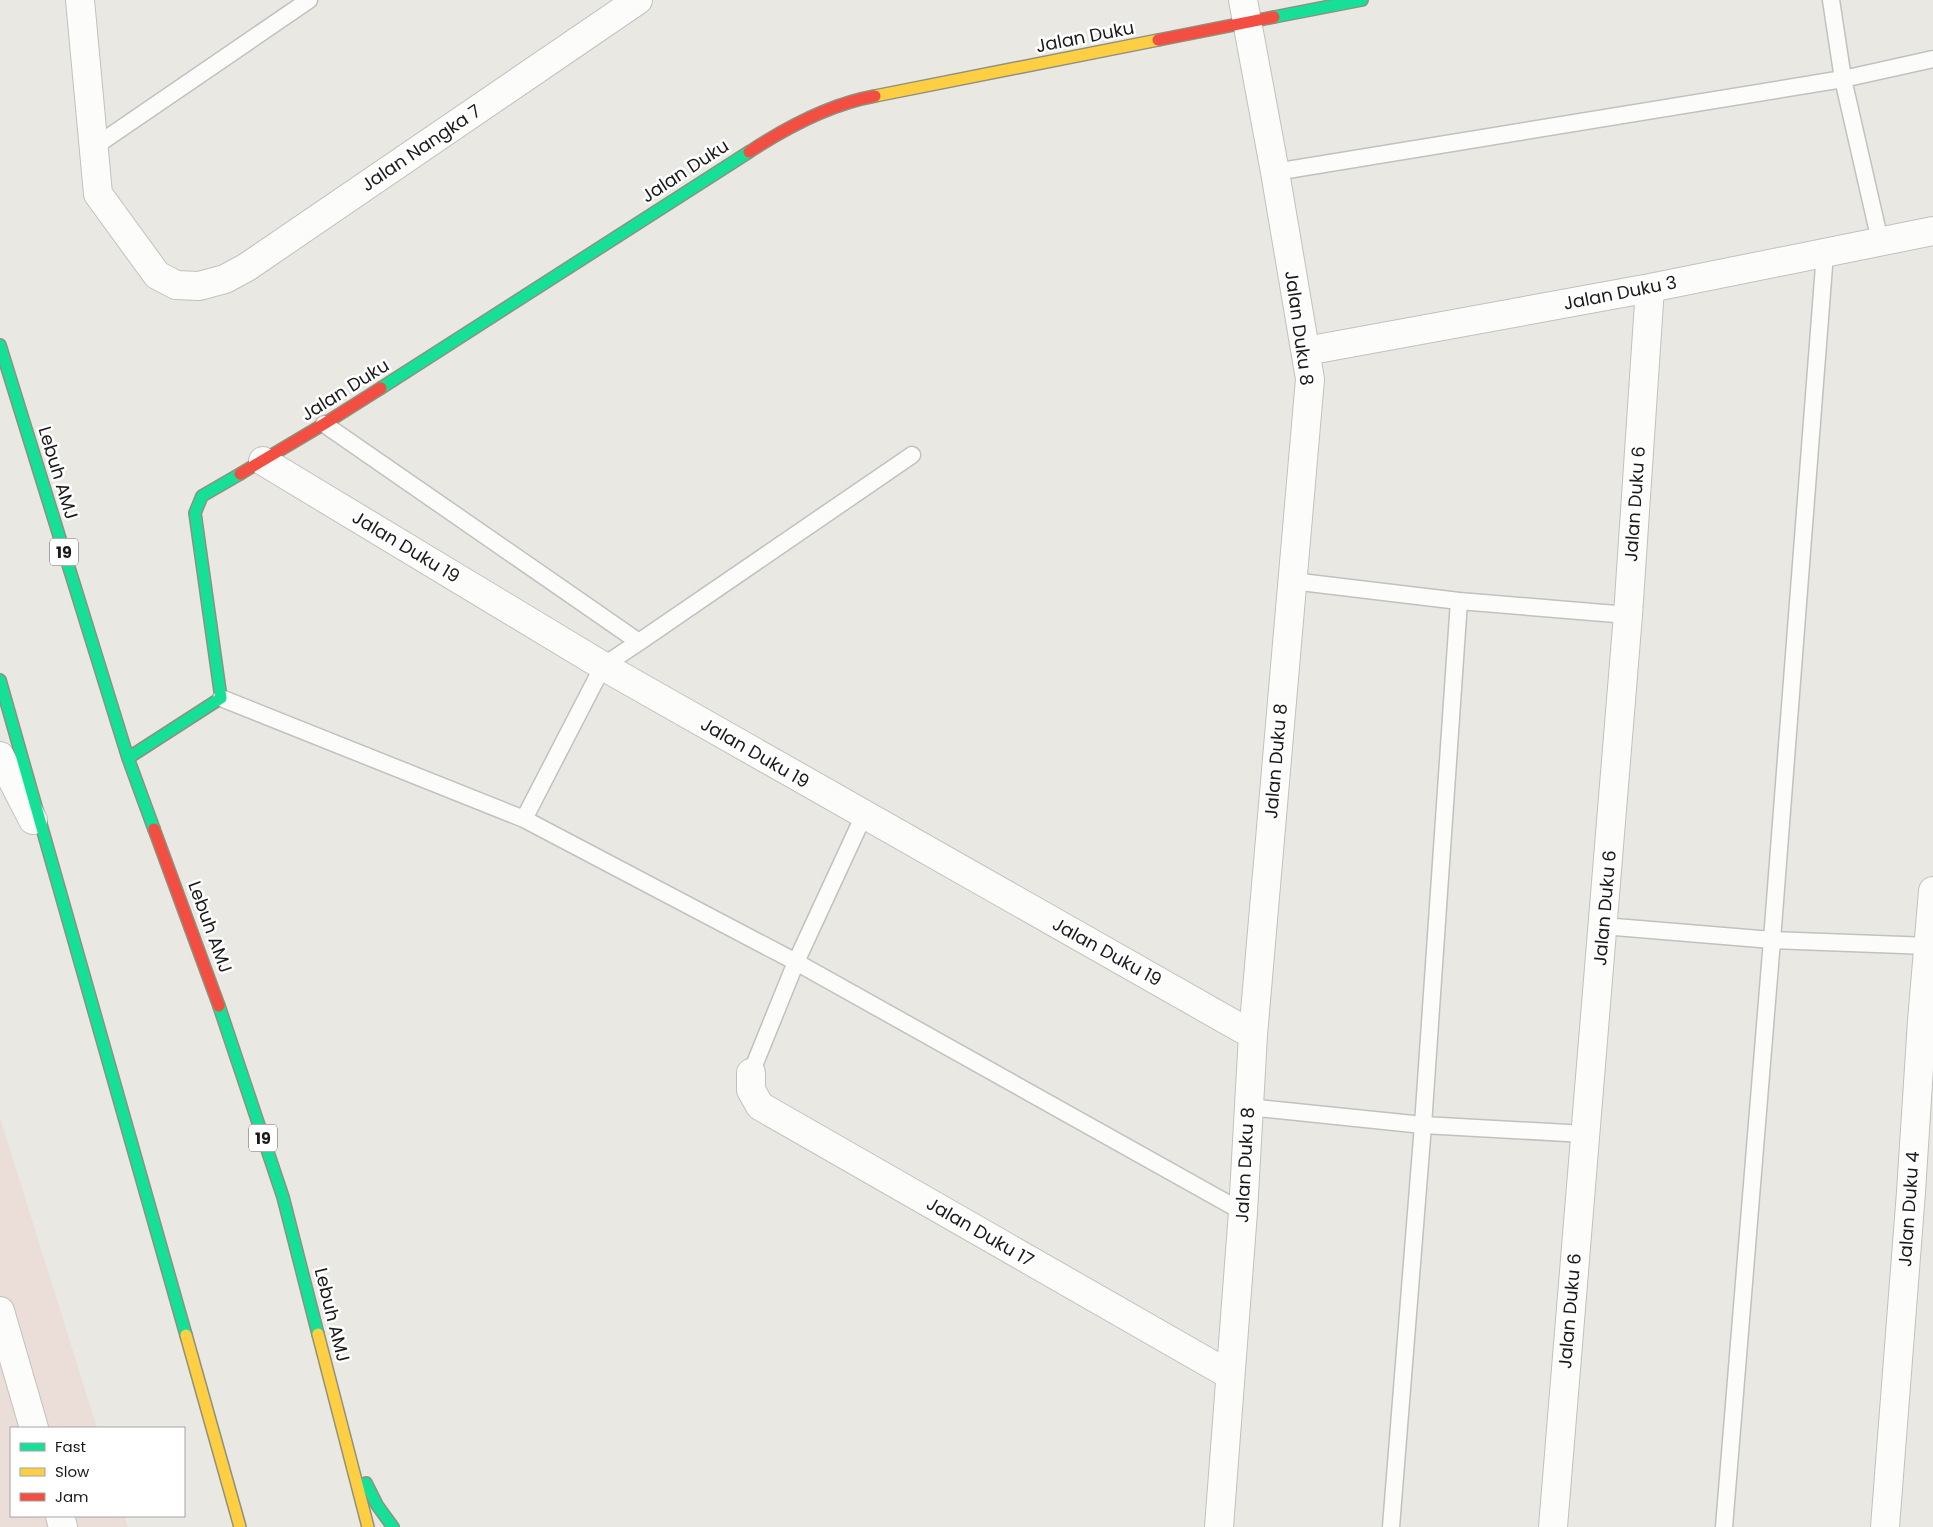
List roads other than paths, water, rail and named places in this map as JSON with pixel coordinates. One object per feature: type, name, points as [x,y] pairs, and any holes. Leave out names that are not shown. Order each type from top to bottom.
[{"type":"main road","name":"Jalan Duku","points":[[221,698],[195,513],[202,496],[324,424],[768,139],[817,114],[867,97],[1245,12],[1362,0]]},
{"type":"main road","name":"Lebuh AMJ","points":[[0,345],[128,758],[208,973],[283,1197],[368,1527]]},
{"type":"main road","points":[[0,680],[240,1527]]},
{"type":"main road","points":[[128,758],[221,698]]},
{"type":"main road","points":[[347,1444],[377,1505],[393,1527]]},
{"type":"street","name":"Jalan Nangka 7","points":[[80,0],[98,194],[157,275],[176,285],[199,286],[225,279],[247,268],[638,0]]},
{"type":"street","name":"Jalan Duku 8","points":[[1219,1527],[1243,1212],[1253,1035],[1310,379],[1275,172],[1245,12]]},
{"type":"street","name":"Jalan Duku 3","points":[[1306,351],[1650,288],[1933,231]]},
{"type":"street","name":"Jalan Duku 6","points":[[1552,1527],[1604,926],[1628,615],[1650,288]]},
{"type":"street","name":"Jalan Duku 19","points":[[263,461],[603,666],[1253,1035]]},
{"type":"street","points":[[0,756],[50,853]]},
{"type":"street","name":"Jalan Duku 4","points":[[1885,1527],[1922,1192],[1929,946],[1933,891]]},
{"type":"street","name":"Jalan Duku 17","points":[[752,1073],[751,1090],[760,1106],[1230,1375]]},
{"type":"street","points":[[0,1311],[34,1427]]},
{"type":"lane","points":[[94,147],[309,0]]},
{"type":"lane","points":[[1831,0],[1843,79],[1880,241]]},
{"type":"lane","points":[[1275,172],[1843,79],[1933,60]]},
{"type":"lane","points":[[1724,1527],[1825,253]]},
{"type":"lane","points":[[324,424],[639,642]]},
{"type":"lane","points":[[524,819],[603,666],[912,455]]},
{"type":"lane","points":[[1292,581],[1459,600],[1628,615]]},
{"type":"lane","points":[[1391,1527],[1423,1125],[1459,600]]},
{"type":"lane","points":[[221,698],[524,819],[796,962],[1243,1212]]},
{"type":"lane","points":[[752,1073],[796,962],[864,815]]},
{"type":"lane","points":[[1604,926],[1772,940],[1929,946]]},
{"type":"lane","points":[[1248,1107],[1423,1125],[1585,1134]]}]
